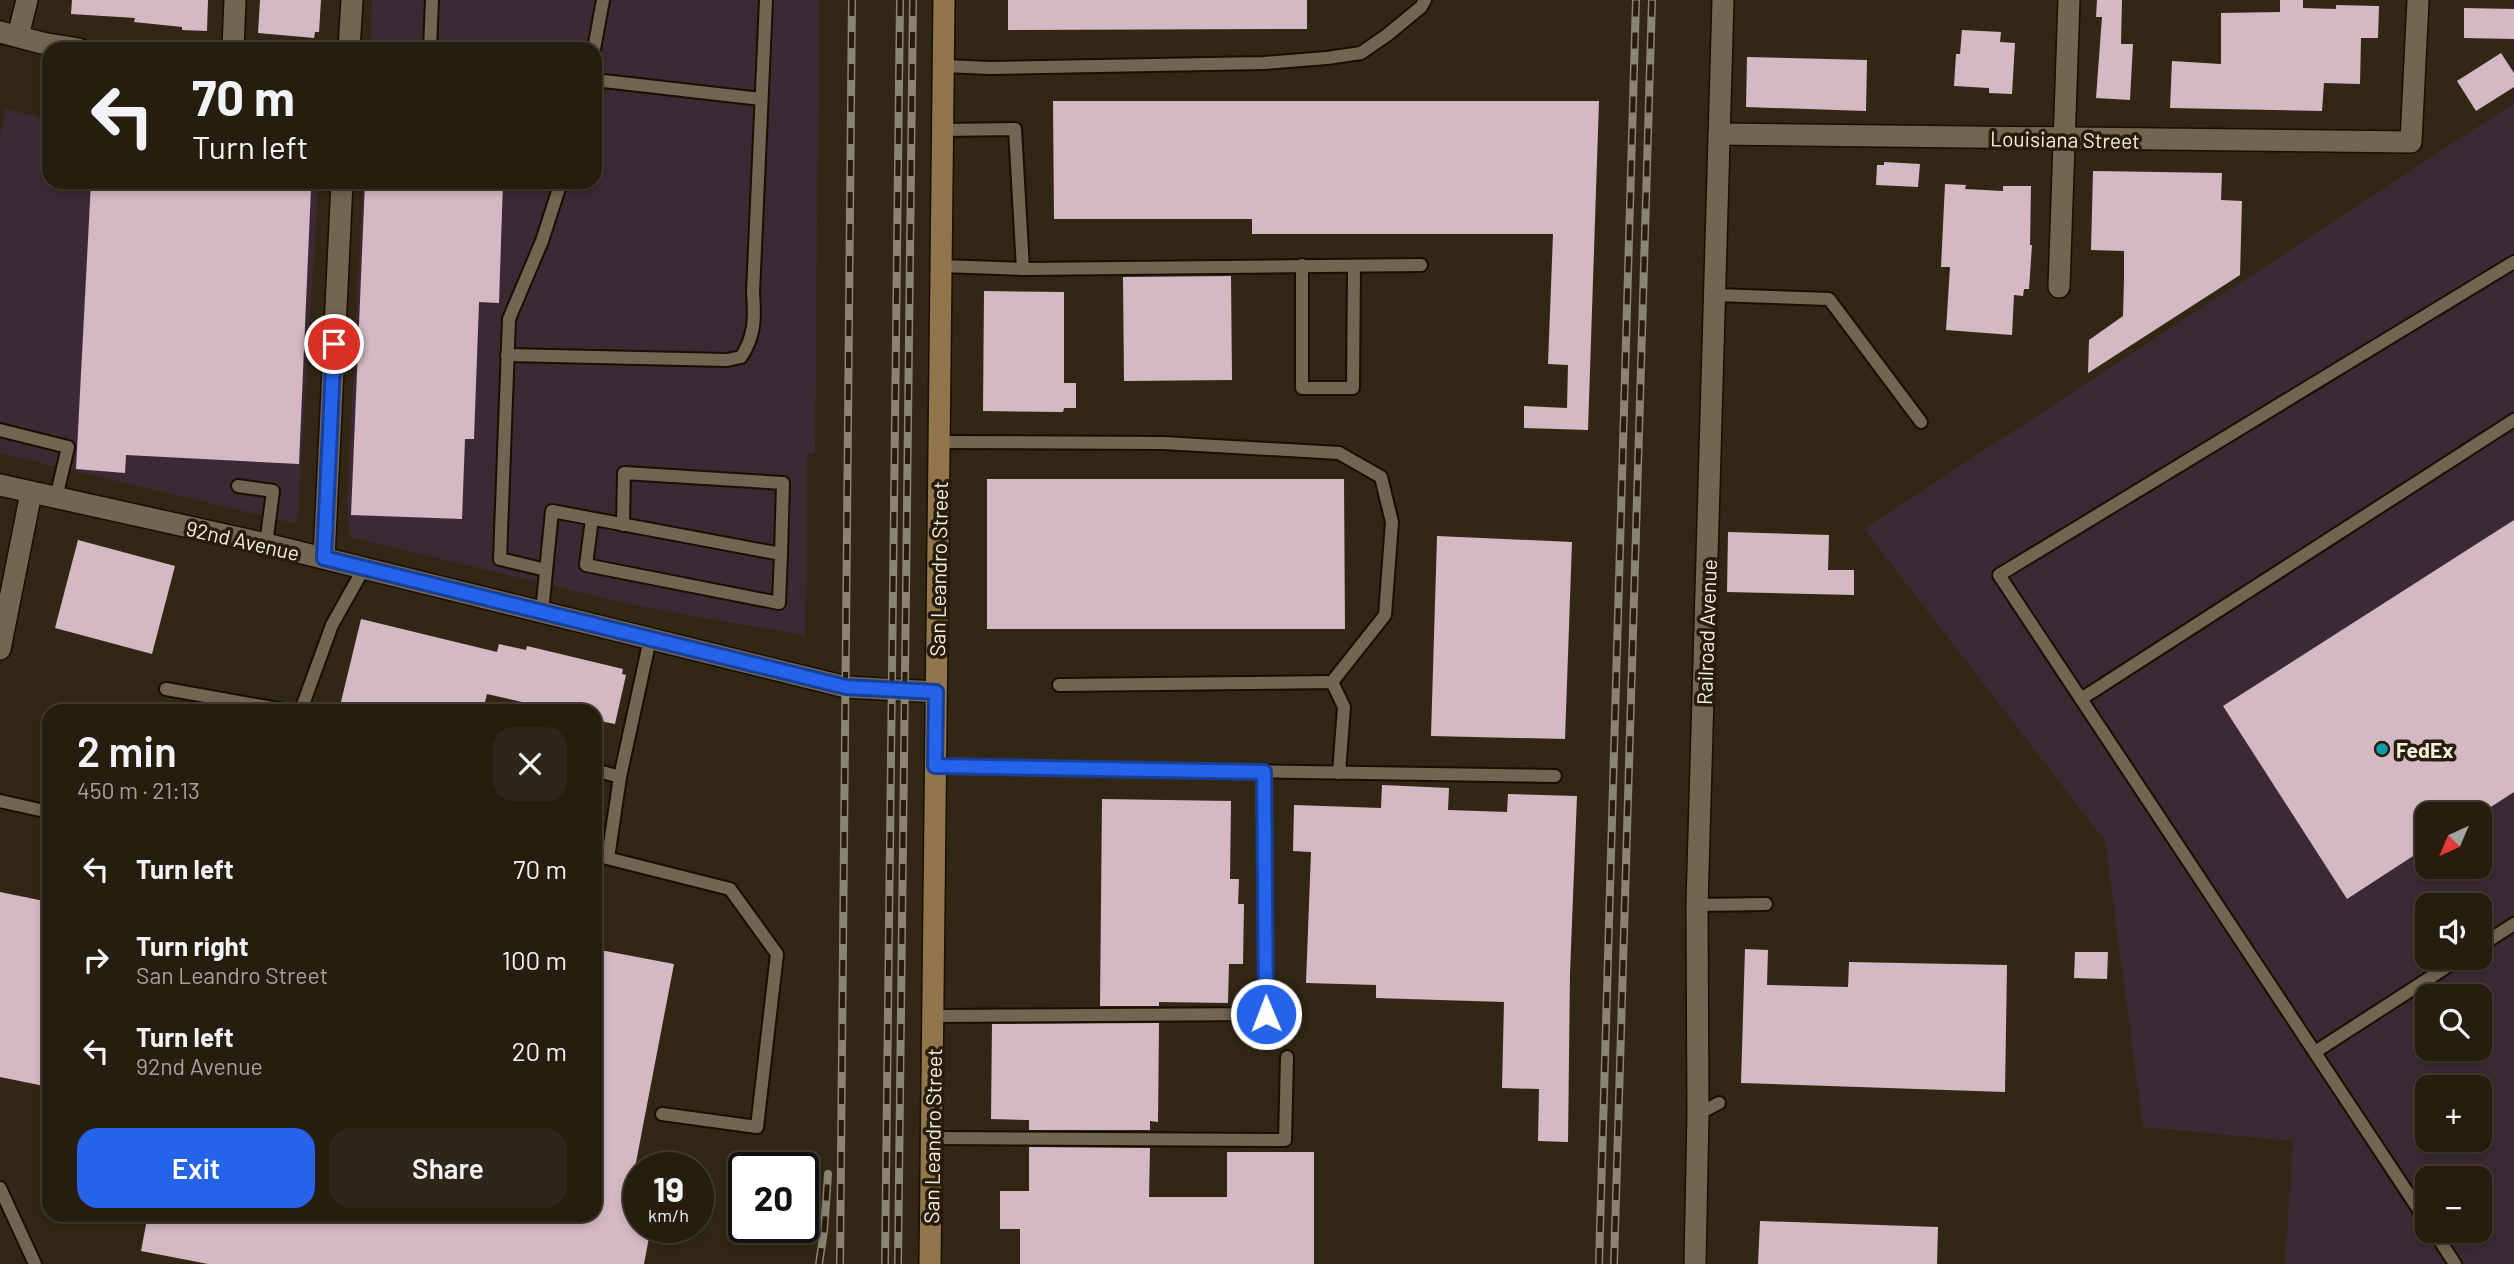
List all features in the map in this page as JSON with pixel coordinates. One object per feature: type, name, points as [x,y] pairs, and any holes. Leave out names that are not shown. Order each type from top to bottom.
[{"type":"main road","name":"San Leandro Street","points":[[930,1264],[944,0]]},
{"type":"street","points":[[27,0],[9,34],[46,42]]},
{"type":"street","points":[[233,42],[235,0]]},
{"type":"street","points":[[349,42],[352,0]]},
{"type":"street","name":"Railroad Avenue","points":[[1695,1264],[1699,1114],[1697,905],[1723,0]]},
{"type":"street","points":[[2059,287],[2069,0]]},
{"type":"street","name":"Louisiana Street","points":[[1719,134],[2411,142],[2418,0]]},
{"type":"street","points":[[324,558],[342,189]]},
{"type":"street","name":"92nd Avenue","points":[[0,485],[266,544],[846,687],[936,692]]},
{"type":"street","points":[[0,649],[31,493]]},
{"type":"lane","points":[[429,42],[432,0]]},
{"type":"lane","points":[[595,42],[603,0]]},
{"type":"lane","points":[[507,355],[727,360],[741,357],[748,347],[755,325],[753,293],[766,0]]},
{"type":"lane","points":[[944,66],[990,68],[1264,63],[1326,58],[1361,53],[1421,7],[1425,0]]},
{"type":"lane","points":[[602,81],[761,99]]},
{"type":"lane","points":[[943,131],[1016,129],[1023,269]]},
{"type":"lane","points":[[546,570],[500,559],[509,319],[542,242],[559,189]]},
{"type":"lane","points":[[2415,1204],[1999,575],[2514,262]]},
{"type":"lane","points":[[1302,265],[1302,388],[1353,388],[1354,267]]},
{"type":"lane","points":[[942,266],[1023,269],[1420,265]]},
{"type":"lane","points":[[1715,295],[1829,299],[1921,422]]},
{"type":"lane","points":[[2081,699],[2514,419]]},
{"type":"lane","points":[[0,430],[68,447],[56,498]]},
{"type":"lane","points":[[940,442],[1163,443],[1339,453],[1381,477],[1392,522],[1385,615],[1332,682]]},
{"type":"lane","points":[[592,519],[586,565],[779,603],[783,483],[624,473],[623,525]]},
{"type":"lane","points":[[238,486],[273,491],[266,544]]},
{"type":"lane","points":[[542,612],[552,511],[781,554]]},
{"type":"lane","points":[[303,704],[332,625],[364,568]]},
{"type":"lane","points":[[602,852],[650,639]]},
{"type":"lane","points":[[1059,685],[1332,682]]},
{"type":"lane","points":[[1332,682],[1344,707],[1339,773]]},
{"type":"lane","points":[[166,689],[250,704]]},
{"type":"lane","points":[[935,766],[1555,776]]},
{"type":"lane","points":[[602,772],[620,776]]},
{"type":"lane","points":[[933,1016],[1266,1014],[1264,772]]},
{"type":"lane","points":[[0,801],[42,810]]},
{"type":"lane","points":[[602,856],[730,889],[777,954],[757,1127],[662,1114]]},
{"type":"lane","points":[[1697,905],[1766,904]]},
{"type":"lane","points":[[2492,938],[2514,924]]},
{"type":"lane","points":[[2315,1052],[2442,970]]},
{"type":"lane","points":[[932,1138],[1285,1140],[1287,1057]]},
{"type":"lane","points":[[1699,1114],[1719,1103]]},
{"type":"lane","points":[[0,1188],[35,1264]]},
{"type":"lane","points":[[2441,1243],[2455,1264]]},
{"type":"shaded area","points":[[372,0],[819,0],[815,453],[807,454],[806,636],[633,605],[350,537],[347,507],[363,189],[602,189],[602,42],[370,42]]},
{"type":"shaded area","points":[[2514,103],[2514,1264],[2285,1264],[2293,1141],[2143,1127],[2105,841],[1864,529]]},
{"type":"shaded area","points":[[6,109],[42,118],[42,189],[318,190],[297,524],[0,453],[0,136]]},
{"type":"building","points":[[72,0],[208,0],[207,31],[134,22],[135,18],[71,14]]},
{"type":"building","points":[[260,0],[321,0],[319,32],[315,32],[314,38],[258,33]]},
{"type":"building","points":[[1008,0],[1307,0],[1307,29],[1008,30]]},
{"type":"building","points":[[2097,0],[2122,0],[2121,44],[2133,44],[2130,100],[2096,98],[2102,17],[2096,17]]},
{"type":"building","points":[[2280,0],[2303,0],[2303,8],[2336,9],[2336,5],[2379,6],[2378,38],[2361,38],[2360,84],[2324,83],[2322,111],[2170,108],[2172,61],[2221,64],[2221,13],[2280,12]]},
{"type":"building","points":[[2464,8],[2514,9],[2514,39],[2464,38]]},
{"type":"building","points":[[1962,30],[2001,32],[2000,42],[2015,43],[2012,94],[1989,93],[1989,88],[1954,86],[1956,54],[1960,54]]},
{"type":"building","points":[[2501,53],[2514,73],[2514,87],[2476,111],[2457,81]]},
{"type":"building","points":[[1747,57],[1867,60],[1866,111],[1746,107]]},
{"type":"building","points":[[1053,101],[1599,101],[1588,430],[1524,428],[1524,406],[1567,408],[1568,365],[1548,364],[1553,234],[1252,234],[1252,219],[1054,219]]},
{"type":"building","points":[[1884,162],[1920,164],[1918,187],[1876,185],[1877,165],[1884,165]]},
{"type":"building","points":[[2093,171],[2222,173],[2221,200],[2242,201],[2240,275],[2088,373],[2089,340],[2123,316],[2124,279],[2124,251],[2091,250]]},
{"type":"building","points":[[1945,184],[1966,185],[1965,189],[2003,191],[2003,186],[2031,186],[2032,245],[2029,289],[2024,289],[2023,296],[2014,295],[2012,335],[1946,330],[1950,267],[1941,267]]},
{"type":"building","points":[[91,189],[311,189],[299,464],[126,455],[125,473],[76,469]]},
{"type":"building","points":[[365,189],[503,189],[499,303],[479,302],[474,439],[465,439],[462,519],[351,515]]},
{"type":"building","points":[[1231,276],[1232,380],[1124,381],[1123,277]]},
{"type":"building","points":[[984,291],[1064,292],[1064,383],[1076,383],[1076,408],[1064,408],[1063,412],[983,411]]},
{"type":"building","points":[[987,479],[1344,479],[1345,629],[987,629]]},
{"type":"building","name":"FedEx","points":[[2514,520],[2514,792],[2492,806],[2492,802],[2415,802],[2415,855],[2347,899],[2223,706]]},
{"type":"building","points":[[1728,532],[1829,535],[1828,570],[1854,570],[1854,595],[1727,592]]},
{"type":"building","points":[[1437,536],[1572,542],[1565,739],[1431,736]]},
{"type":"building","points":[[78,540],[175,566],[152,654],[55,628]]},
{"type":"building","points":[[361,619],[497,652],[499,644],[526,650],[527,646],[623,669],[622,674],[626,675],[615,724],[602,721],[602,704],[531,704],[487,694],[484,704],[340,704]]},
{"type":"building","points":[[1382,785],[1449,788],[1448,810],[1507,812],[1508,794],[1577,796],[1570,973],[1568,1142],[1538,1141],[1539,1089],[1502,1088],[1504,1002],[1376,998],[1376,985],[1306,983],[1311,852],[1293,851],[1294,805],[1381,808]]},
{"type":"building","points":[[1102,799],[1231,801],[1230,879],[1239,879],[1238,904],[1244,904],[1243,964],[1229,964],[1228,1003],[1159,1002],[1159,1006],[1100,1006]]},
{"type":"building","points":[[0,892],[42,901],[42,1086],[0,1077]]},
{"type":"building","points":[[1745,949],[1768,950],[1767,985],[1848,987],[1849,962],[2007,965],[2005,1092],[1741,1083]]},
{"type":"building","points":[[602,950],[674,964],[638,1152],[623,1152],[623,1243],[648,1243],[644,1264],[208,1264],[141,1251],[146,1222],[602,1222]]},
{"type":"building","points":[[2075,952],[2108,952],[2107,979],[2074,978]]},
{"type":"building","points":[[1159,1023],[1158,1122],[1150,1121],[1150,1130],[1029,1130],[1029,1120],[991,1119],[992,1024]]},
{"type":"building","points":[[1029,1147],[1150,1148],[1149,1197],[1227,1197],[1227,1152],[1314,1152],[1314,1264],[1020,1264],[1020,1229],[1000,1229],[1000,1191],[1029,1191]]},
{"type":"building","points":[[1760,1221],[1938,1227],[1937,1264],[1758,1264]]},
{"type":"railway","points":[[840,1264],[852,0]]},
{"type":"railway","points":[[885,1264],[900,0]]},
{"type":"railway","points":[[898,1264],[913,0]]},
{"type":"railway","points":[[1599,1264],[1636,0]]},
{"type":"railway","points":[[1614,1264],[1652,0]]},
{"type":"railway","points":[[819,1264],[828,1174]]},
{"type":"place","name":"FedEx","points":[[2382,749]]},
{"type":"route","points":[[334,344],[324,558],[846,687],[936,692],[935,766],[1264,772],[1266,1014]]}]
